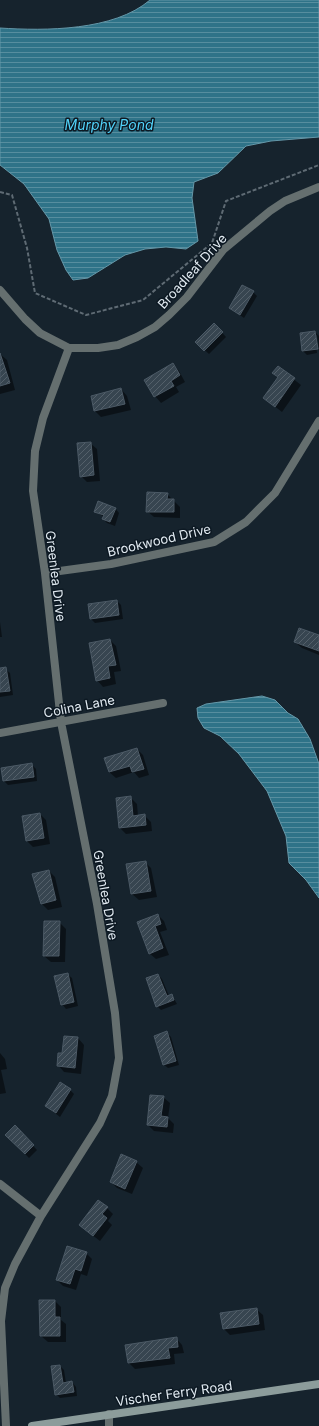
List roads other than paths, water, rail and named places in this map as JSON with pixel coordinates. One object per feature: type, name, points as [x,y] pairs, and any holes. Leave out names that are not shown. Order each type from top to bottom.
[{"type":"street","name":"Broadleaf Drive","points":[[0,290],[25,320],[40,333],[69,348],[98,348],[118,345],[138,337],[155,327],[186,297],[223,250],[285,200],[319,187]]},
{"type":"street","name":"Greenlea Drive","points":[[6,1426],[1,1320],[5,1288],[15,1264],[41,1216],[100,1123],[112,1096],[119,1058],[115,1013],[97,904],[61,722],[33,491],[35,451],[43,418],[69,348]]},
{"type":"street","name":"Brookwood Drive","points":[[44,573],[111,564],[214,542],[246,522],[275,493],[319,421]]},
{"type":"street","name":"Colina Lane","points":[[0,733],[163,703]]},
{"type":"street","points":[[0,1184],[41,1216]]},
{"type":"street","name":"Vischer Ferry Road","points":[[32,1426],[319,1384]]},
{"type":"street","points":[[108,1414],[109,1426]]},
{"type":"water","name":"Murphy Pond","points":[[150,0],[319,0],[319,137],[271,141],[246,146],[218,173],[194,182],[192,198],[198,241],[186,249],[166,247],[145,249],[125,255],[88,278],[73,280],[66,270],[57,250],[49,219],[24,184],[0,165],[0,28],[58,29],[78,27],[118,18],[135,10]]},
{"type":"water","points":[[262,696],[275,700],[288,713],[298,719],[310,739],[319,764],[319,898],[306,880],[289,863],[286,836],[267,791],[239,754],[220,736],[204,728],[198,718],[197,708],[206,704]]}]
